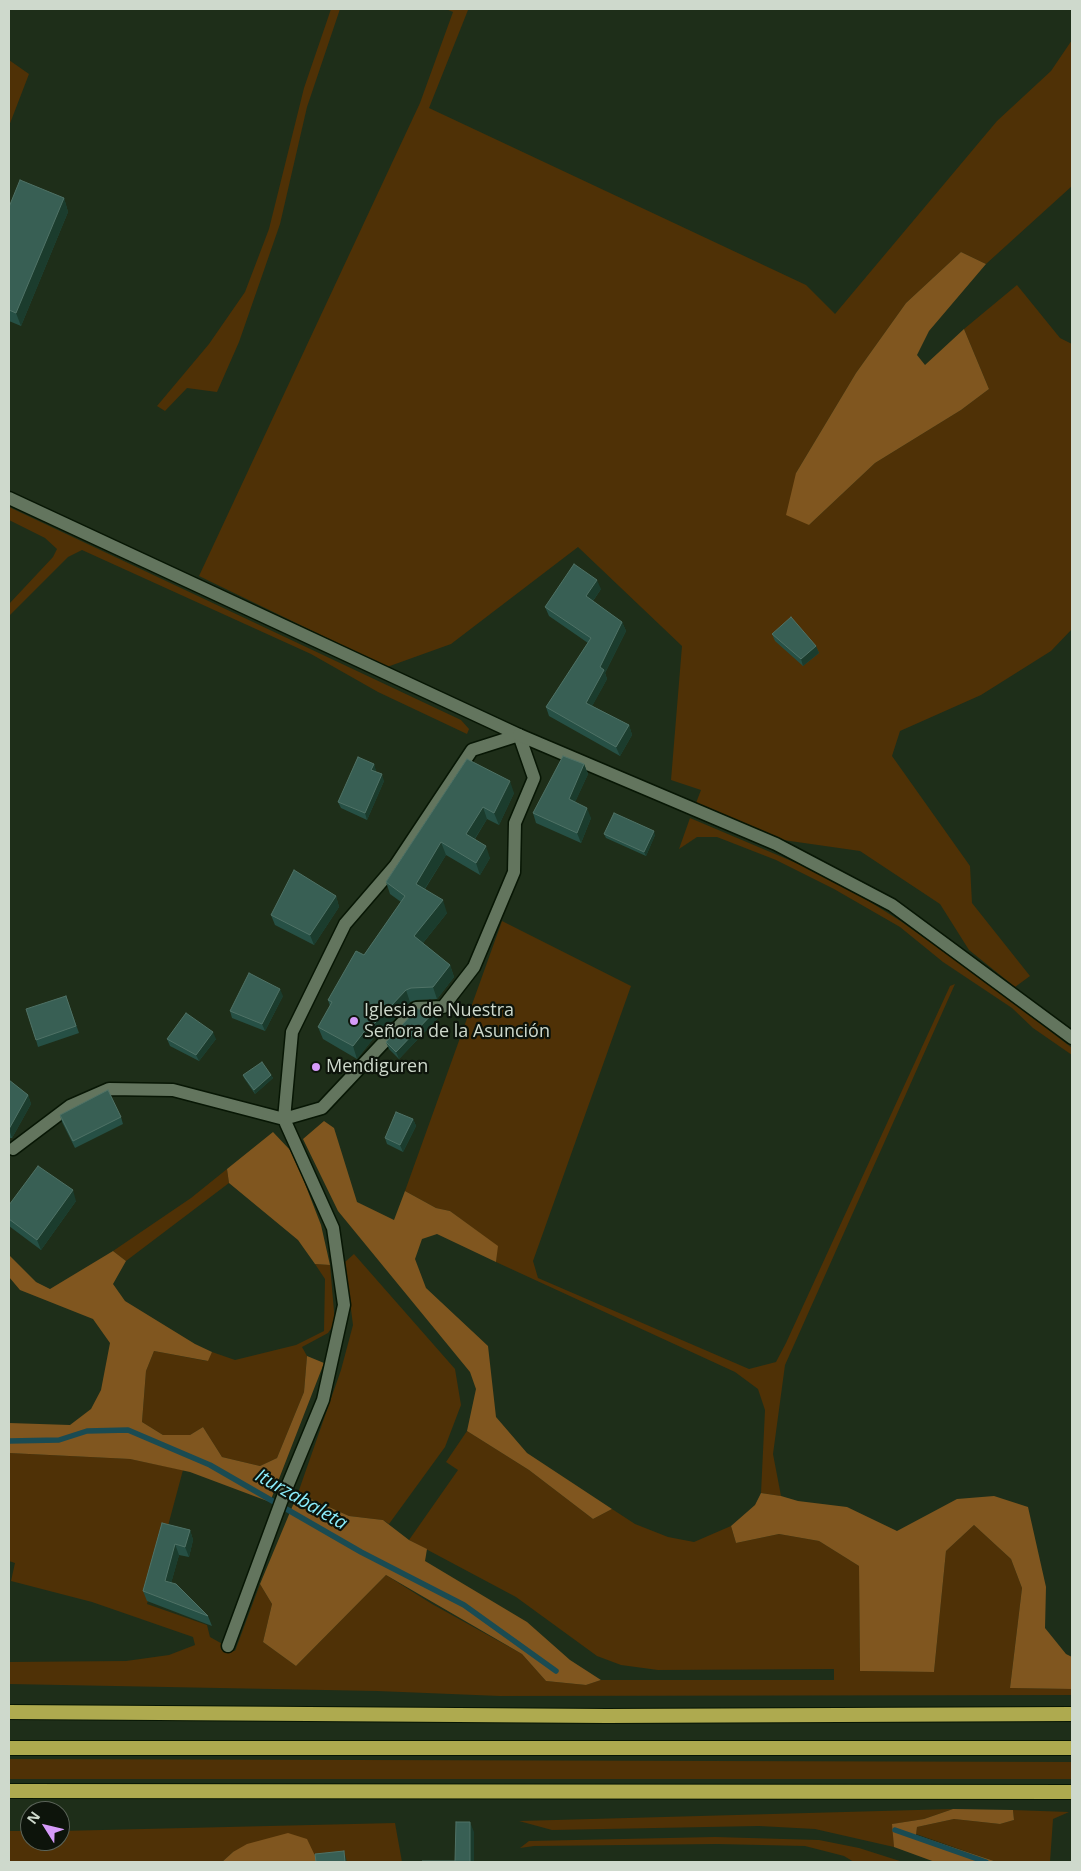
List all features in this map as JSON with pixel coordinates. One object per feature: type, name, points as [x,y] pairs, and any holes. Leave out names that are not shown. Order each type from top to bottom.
[{"type":"highway","points":[[9,1712],[607,1716],[1072,1714]]},
{"type":"highway","points":[[9,1748],[1072,1748]]},
{"type":"highway","points":[[9,1791],[1072,1792]]},
{"type":"street","points":[[9,498],[519,735],[776,844],[892,905],[1072,1038]]},
{"type":"street","points":[[13,1149],[70,1106],[109,1089],[173,1090],[284,1119],[322,1108],[416,1008],[443,1007],[474,967],[514,872],[515,823],[534,778],[519,735]]},
{"type":"street","points":[[228,1646],[284,1494],[323,1400],[344,1305],[333,1228],[284,1119],[292,1032],[345,924],[395,866],[472,750],[519,735]]},
{"type":"shaded area","points":[[331,9],[340,9],[307,107],[280,224],[239,342],[217,392],[187,388],[165,411],[157,406],[209,344],[245,292],[269,229],[304,88]]},
{"type":"shaded area","points":[[446,9],[468,10],[429,108],[806,285],[835,314],[997,121],[1051,71],[1072,40],[1072,186],[986,264],[961,252],[906,303],[856,373],[796,473],[809,525],[875,463],[961,410],[989,389],[964,329],[1017,285],[1060,338],[1072,344],[1072,629],[1051,651],[981,695],[900,731],[892,756],[970,866],[972,903],[1030,976],[1015,987],[969,950],[940,904],[860,851],[783,840],[696,803],[701,790],[671,780],[682,646],[578,547],[451,644],[387,667],[199,576],[420,103],[453,12]]},
{"type":"shaded area","points":[[9,60],[29,74],[9,126]]},
{"type":"shaded area","points":[[961,252],[986,264],[929,331],[917,355],[925,365],[964,329],[989,389],[961,410],[875,463],[809,525],[786,515],[796,473],[856,373],[906,303]]},
{"type":"shaded area","points":[[9,507],[461,720],[469,729],[467,734],[378,692],[311,654],[82,550],[68,557],[9,616],[9,604],[53,557],[57,549],[45,538],[9,520]]},
{"type":"shaded area","points":[[690,818],[834,879],[902,922],[997,990],[1072,1048],[1072,1055],[1033,1028],[1012,1008],[943,962],[900,927],[834,889],[776,860],[717,837],[697,837],[679,849]]},
{"type":"shaded area","points":[[502,921],[631,986],[533,1261],[538,1278],[749,1369],[776,1362],[950,986],[955,984],[785,1365],[773,1454],[781,1496],[761,1493],[765,1410],[758,1389],[735,1372],[496,1262],[497,1246],[450,1211],[436,1208],[405,1191]]},
{"type":"shaded area","points":[[324,1121],[334,1128],[357,1202],[394,1220],[405,1191],[436,1208],[450,1211],[498,1246],[496,1262],[437,1234],[422,1239],[415,1259],[426,1288],[488,1346],[496,1417],[527,1453],[612,1509],[593,1519],[529,1470],[467,1431],[476,1389],[470,1372],[338,1211],[303,1139]]},
{"type":"shaded area","points":[[273,1132],[290,1150],[302,1176],[321,1225],[330,1265],[315,1264],[298,1240],[229,1183],[227,1169]]},
{"type":"shaded area","points":[[227,1169],[229,1183],[126,1261],[113,1251],[191,1198]]},
{"type":"shaded area","points":[[113,1251],[126,1261],[113,1284],[125,1301],[195,1344],[212,1352],[208,1361],[154,1351],[146,1371],[142,1422],[163,1435],[190,1435],[203,1427],[222,1457],[260,1466],[277,1458],[304,1392],[307,1356],[324,1363],[270,1502],[190,1472],[130,1459],[9,1453],[9,1423],[70,1425],[91,1409],[101,1390],[110,1343],[93,1319],[20,1290],[9,1277],[9,1255],[36,1282],[50,1289]]},
{"type":"shaded area","points":[[354,1254],[455,1369],[461,1405],[445,1447],[389,1524],[383,1520],[349,1516],[298,1493],[341,1370],[353,1325],[345,1262]]},
{"type":"shaded area","points":[[315,1264],[330,1265],[335,1323],[328,1333],[302,1347],[307,1356],[304,1392],[277,1458],[260,1466],[222,1457],[203,1427],[190,1435],[163,1435],[142,1422],[146,1371],[154,1351],[207,1361],[212,1352],[235,1360],[296,1345],[324,1331],[325,1279]]},
{"type":"shaded area","points":[[467,1431],[529,1470],[593,1519],[612,1509],[635,1524],[668,1537],[694,1542],[731,1526],[736,1543],[779,1534],[819,1541],[859,1566],[860,1671],[934,1672],[946,1551],[974,1525],[1011,1559],[1022,1588],[1010,1688],[1072,1689],[1072,1695],[500,1696],[377,1691],[9,1684],[9,1662],[126,1661],[169,1655],[195,1645],[193,1637],[92,1602],[11,1581],[15,1563],[9,1561],[9,1453],[130,1459],[183,1470],[147,1604],[207,1625],[210,1637],[235,1651],[260,1584],[272,1604],[263,1642],[296,1666],[386,1575],[432,1604],[522,1654],[546,1681],[586,1685],[601,1680],[834,1680],[834,1669],[658,1670],[621,1665],[597,1656],[516,1597],[409,1540],[458,1470],[446,1462]]},
{"type":"shaded area","points":[[298,1493],[349,1516],[383,1520],[409,1540],[427,1549],[425,1561],[527,1622],[570,1660],[601,1680],[586,1685],[546,1681],[522,1654],[386,1575],[296,1666],[263,1642],[272,1604],[260,1584]]},
{"type":"shaded area","points":[[761,1493],[798,1501],[847,1507],[897,1531],[957,1499],[994,1496],[1028,1507],[1046,1587],[1045,1628],[1066,1654],[1072,1657],[1072,1689],[1010,1688],[1022,1588],[1011,1559],[974,1525],[946,1551],[934,1672],[860,1671],[859,1566],[819,1541],[779,1534],[736,1543],[731,1526],[755,1505]]},
{"type":"shaded area","points":[[9,1759],[1072,1762],[1072,1779],[9,1779]]},
{"type":"shaded area","points":[[953,1809],[924,1819],[893,1824],[894,1847],[815,1829],[759,1826],[552,1830],[519,1821]]},
{"type":"shaded area","points":[[953,1809],[1013,1810],[1014,1820],[1000,1824],[954,1819],[917,1827],[916,1835],[997,1862],[935,1862],[894,1847],[892,1824],[924,1819]]},
{"type":"shaded area","points":[[1013,1810],[1069,1812],[1053,1819],[1050,1862],[997,1862],[916,1834],[917,1827],[954,1819],[1000,1824],[1014,1820]]},
{"type":"shaded area","points":[[395,1823],[402,1862],[340,1862],[233,1852],[222,1862],[9,1862],[9,1831],[20,1831],[20,1851],[70,1851],[70,1831]]},
{"type":"shaded area","points":[[288,1833],[307,1839],[318,1862],[222,1862],[233,1852],[247,1844]]},
{"type":"shaded area","points":[[715,1837],[819,1840],[859,1848],[903,1862],[854,1862],[844,1856],[805,1846],[717,1844],[534,1846],[520,1848],[529,1841]]},
{"type":"building","points":[[20,180],[64,198],[16,313],[9,310],[9,207]]},
{"type":"building","points":[[574,564],[597,580],[586,596],[622,622],[600,667],[604,670],[586,703],[629,725],[616,747],[546,707],[591,638],[545,607]]},
{"type":"building","points":[[791,617],[816,646],[801,659],[772,634]]},
{"type":"building","points":[[563,756],[584,764],[569,799],[587,808],[577,833],[533,813]]},
{"type":"building","points":[[358,757],[374,764],[371,770],[382,774],[365,813],[338,802]]},
{"type":"building","points":[[467,759],[510,781],[494,813],[483,807],[466,834],[486,846],[476,863],[441,842],[416,884],[443,900],[414,936],[450,965],[433,987],[406,990],[373,1025],[371,1023],[353,1046],[318,1027],[332,1002],[328,1000],[356,951],[364,955],[405,896],[386,882]]},
{"type":"building","points":[[614,813],[654,831],[644,852],[604,834]]},
{"type":"building","points":[[294,870],[336,896],[310,935],[271,915]]},
{"type":"building","points":[[249,973],[280,989],[262,1024],[230,1011]]},
{"type":"building","points":[[66,996],[76,1026],[36,1040],[26,1009]]},
{"type":"building","points":[[417,1009],[435,1011],[396,1052],[386,1042]]},
{"type":"building","points":[[186,1013],[213,1032],[196,1055],[167,1039]]},
{"type":"building","points":[[262,1062],[271,1075],[254,1090],[243,1075]]},
{"type":"building","points":[[9,1080],[28,1095],[9,1129]]},
{"type":"building","points":[[108,1090],[121,1117],[73,1141],[60,1115]]},
{"type":"building","points":[[396,1112],[413,1119],[400,1145],[385,1138]]},
{"type":"building","points":[[38,1166],[73,1190],[37,1240],[9,1219],[9,1205]]},
{"type":"building","points":[[162,1523],[190,1530],[185,1547],[175,1544],[165,1581],[176,1584],[208,1616],[143,1591]]},
{"type":"building","points":[[456,1822],[470,1822],[470,1862],[422,1862],[455,1861]]},
{"type":"building","points":[[344,1851],[345,1862],[316,1862],[315,1854]]},
{"type":"waterway","name":"Iturzabaleta","points":[[9,1441],[59,1440],[87,1431],[128,1430],[210,1465],[361,1552],[464,1605],[556,1671]]},
{"type":"waterway","name":"Iturzabaleta","points":[[895,1830],[986,1862]]},
{"type":"place","name":"Iglesia de Nuestra Señora de la Asunción","points":[[354,1021]]},
{"type":"place","name":"Mendiguren","points":[[316,1067]]}]
